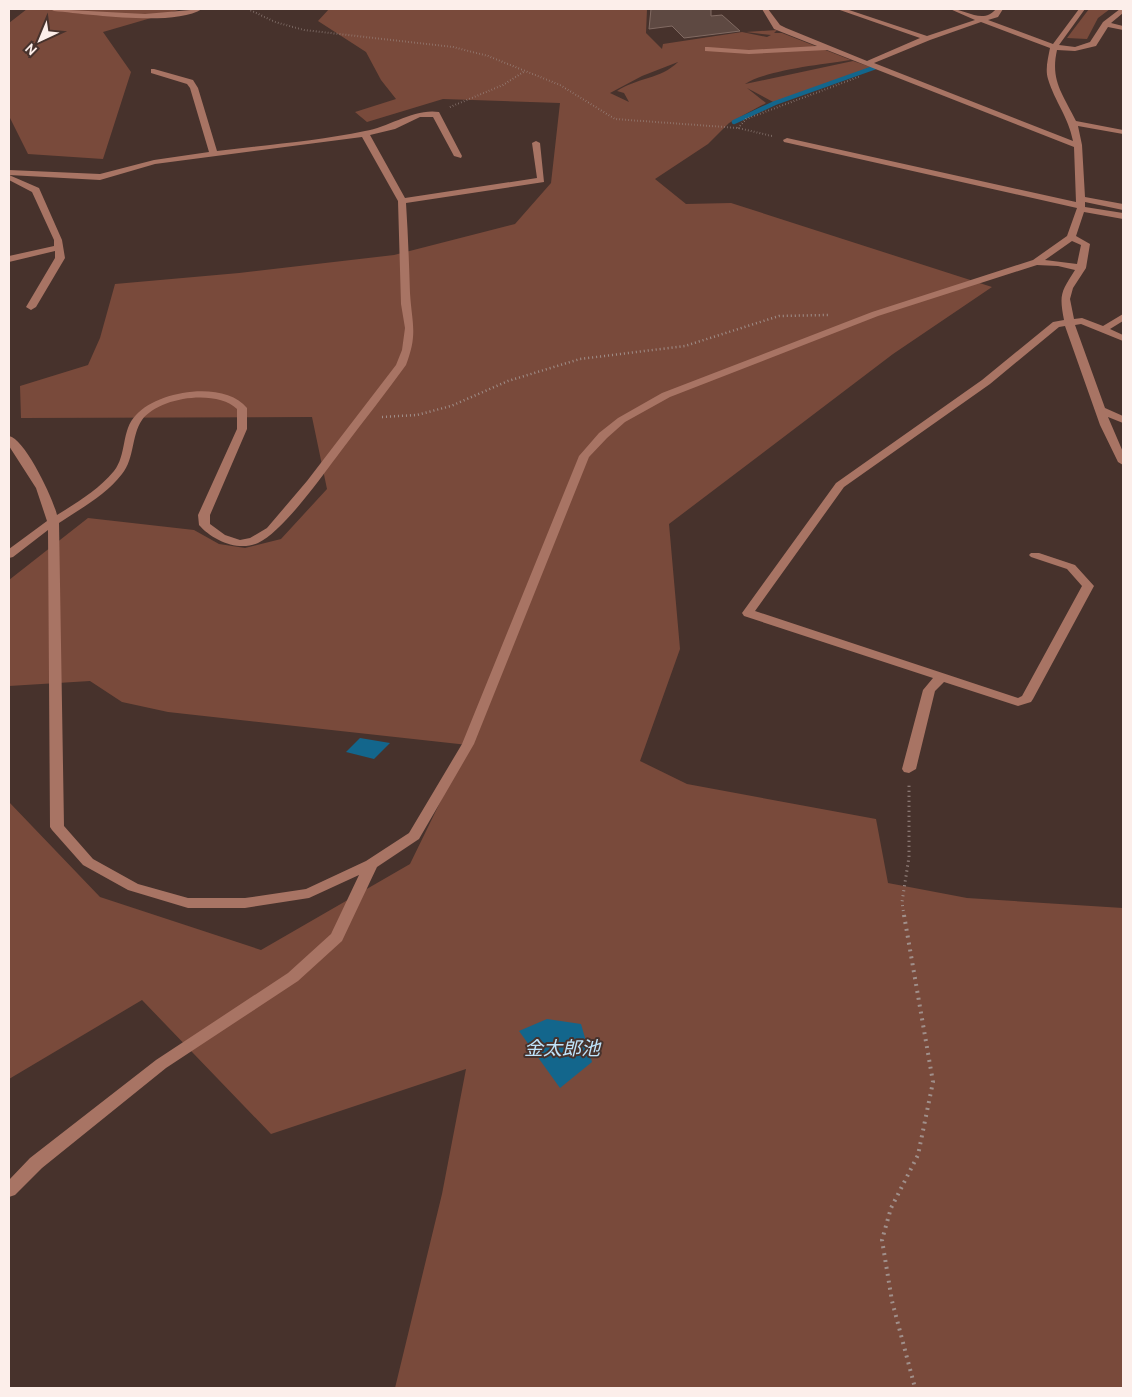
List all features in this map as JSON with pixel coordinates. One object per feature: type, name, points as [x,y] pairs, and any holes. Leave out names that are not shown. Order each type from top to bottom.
[{"type":"street","points":[[54,9],[138,16],[180,14],[198,9]]},
{"type":"street","points":[[765,9],[777,27],[1069,144],[1078,145]]},
{"type":"street","points":[[840,9],[927,38]]},
{"type":"street","points":[[952,9],[1054,47],[1075,49],[1088,46],[1098,38],[1106,24],[1123,10]]},
{"type":"street","points":[[868,63],[927,38],[983,19],[995,14],[1000,9]]},
{"type":"street","points":[[9,439],[41,483],[53,522],[57,827],[88,862],[133,887],[188,903],[245,903],[309,893],[371,864],[414,836],[468,744],[584,456],[605,431],[635,411],[666,395],[874,314],[1036,262],[1071,237],[1081,205],[1078,145],[1073,124],[1051,78],[1051,61],[1054,47],[1082,9]]},
{"type":"street","points":[[1106,24],[1123,28]]},
{"type":"street","points":[[708,49],[748,52],[830,48]]},
{"type":"street","points":[[154,71],[190,82],[194,88],[214,155]]},
{"type":"street","points":[[9,172],[100,177],[148,163],[365,134],[392,127],[419,115],[436,114],[458,156]]},
{"type":"street","points":[[1073,124],[1123,132]]},
{"type":"street","points":[[9,555],[53,522],[80,506],[103,488],[122,468],[136,421],[145,411],[173,400],[217,394],[226,395],[239,403],[244,419],[242,429],[204,516],[206,525],[221,537],[239,543],[253,541],[277,523],[401,365],[407,350],[410,328],[406,304],[402,201],[365,134]]},
{"type":"street","points":[[787,140],[1123,216]]},
{"type":"street","points":[[402,201],[541,180],[536,143]]},
{"type":"street","points":[[9,177],[36,190],[47,217],[56,232],[60,258],[32,307]]},
{"type":"street","points":[[1081,205],[1123,207]]},
{"type":"street","points":[[1071,237],[1086,244],[1080,268],[1068,288],[1065,299],[1071,321],[1071,331],[1115,448],[1123,462]]},
{"type":"street","points":[[9,259],[57,248]]},
{"type":"street","points":[[1036,262],[1058,263],[1080,268]]},
{"type":"street","points":[[1104,330],[1123,316]]},
{"type":"street","points":[[1035,555],[1071,567],[1088,586],[1027,699],[1018,702],[748,613],[840,485],[986,382],[1056,324],[1082,321],[1123,338]]},
{"type":"street","points":[[1101,410],[1123,420]]},
{"type":"street","points":[[909,768],[929,690],[942,676]]},
{"type":"street","points":[[9,1190],[36,1163],[161,1064],[293,977],[337,937],[371,864]]},
{"type":"path","points":[[248,9],[272,22],[290,27],[466,50],[491,56],[545,77],[572,90],[598,112],[615,118],[738,128],[787,140]]},
{"type":"path","points":[[738,128],[746,119],[881,68]]},
{"type":"path","points":[[436,114],[503,85],[526,71]]},
{"type":"path","points":[[364,414],[390,418],[431,412],[468,400],[508,381],[580,359],[685,346],[779,316],[828,315]]},
{"type":"path","points":[[909,768],[909,857],[902,902],[933,1082],[918,1155],[891,1208],[882,1240],[892,1301],[915,1388]]},
{"type":"shaded area","points":[[27,9],[182,9],[103,32],[131,72],[103,159],[28,154],[9,116],[9,23]]},
{"type":"shaded area","points":[[329,9],[647,9],[646,33],[662,49],[663,44],[742,32],[767,37],[771,35],[746,32],[777,30],[774,33],[782,33],[851,60],[781,71],[745,84],[853,61],[871,67],[775,103],[747,88],[766,103],[729,123],[708,144],[655,179],[686,204],[731,203],[992,287],[893,354],[669,524],[680,649],[640,761],[687,784],[876,819],[888,883],[967,898],[1123,908],[1123,1388],[395,1388],[442,1194],[466,1069],[271,1134],[142,1000],[9,1079],[9,802],[100,897],[261,950],[410,864],[468,745],[168,712],[122,702],[90,681],[9,686],[9,580],[88,518],[194,530],[219,544],[245,548],[281,539],[327,489],[312,417],[21,418],[20,386],[88,365],[100,338],[115,284],[239,273],[394,255],[515,224],[551,183],[560,103],[443,99],[367,122],[355,112],[396,99],[381,80],[366,52],[318,21]],"holes":[[[678,62],[671,68],[617,91],[624,93],[629,102],[610,93],[642,76]]]},
{"type":"shaded area","points":[[1089,9],[1110,9],[1098,18],[1087,39],[1067,38]]},
{"type":"water","points":[[360,738],[390,743],[374,759],[346,752]]},
{"type":"water","name":"金太郎池","points":[[547,1019],[581,1024],[592,1062],[560,1088],[519,1031]]},
{"type":"building","points":[[651,9],[711,9],[711,16],[722,15],[740,31],[684,38],[672,26],[649,29]]},
{"type":"waterway","points":[[734,122],[775,103],[876,67]]}]
